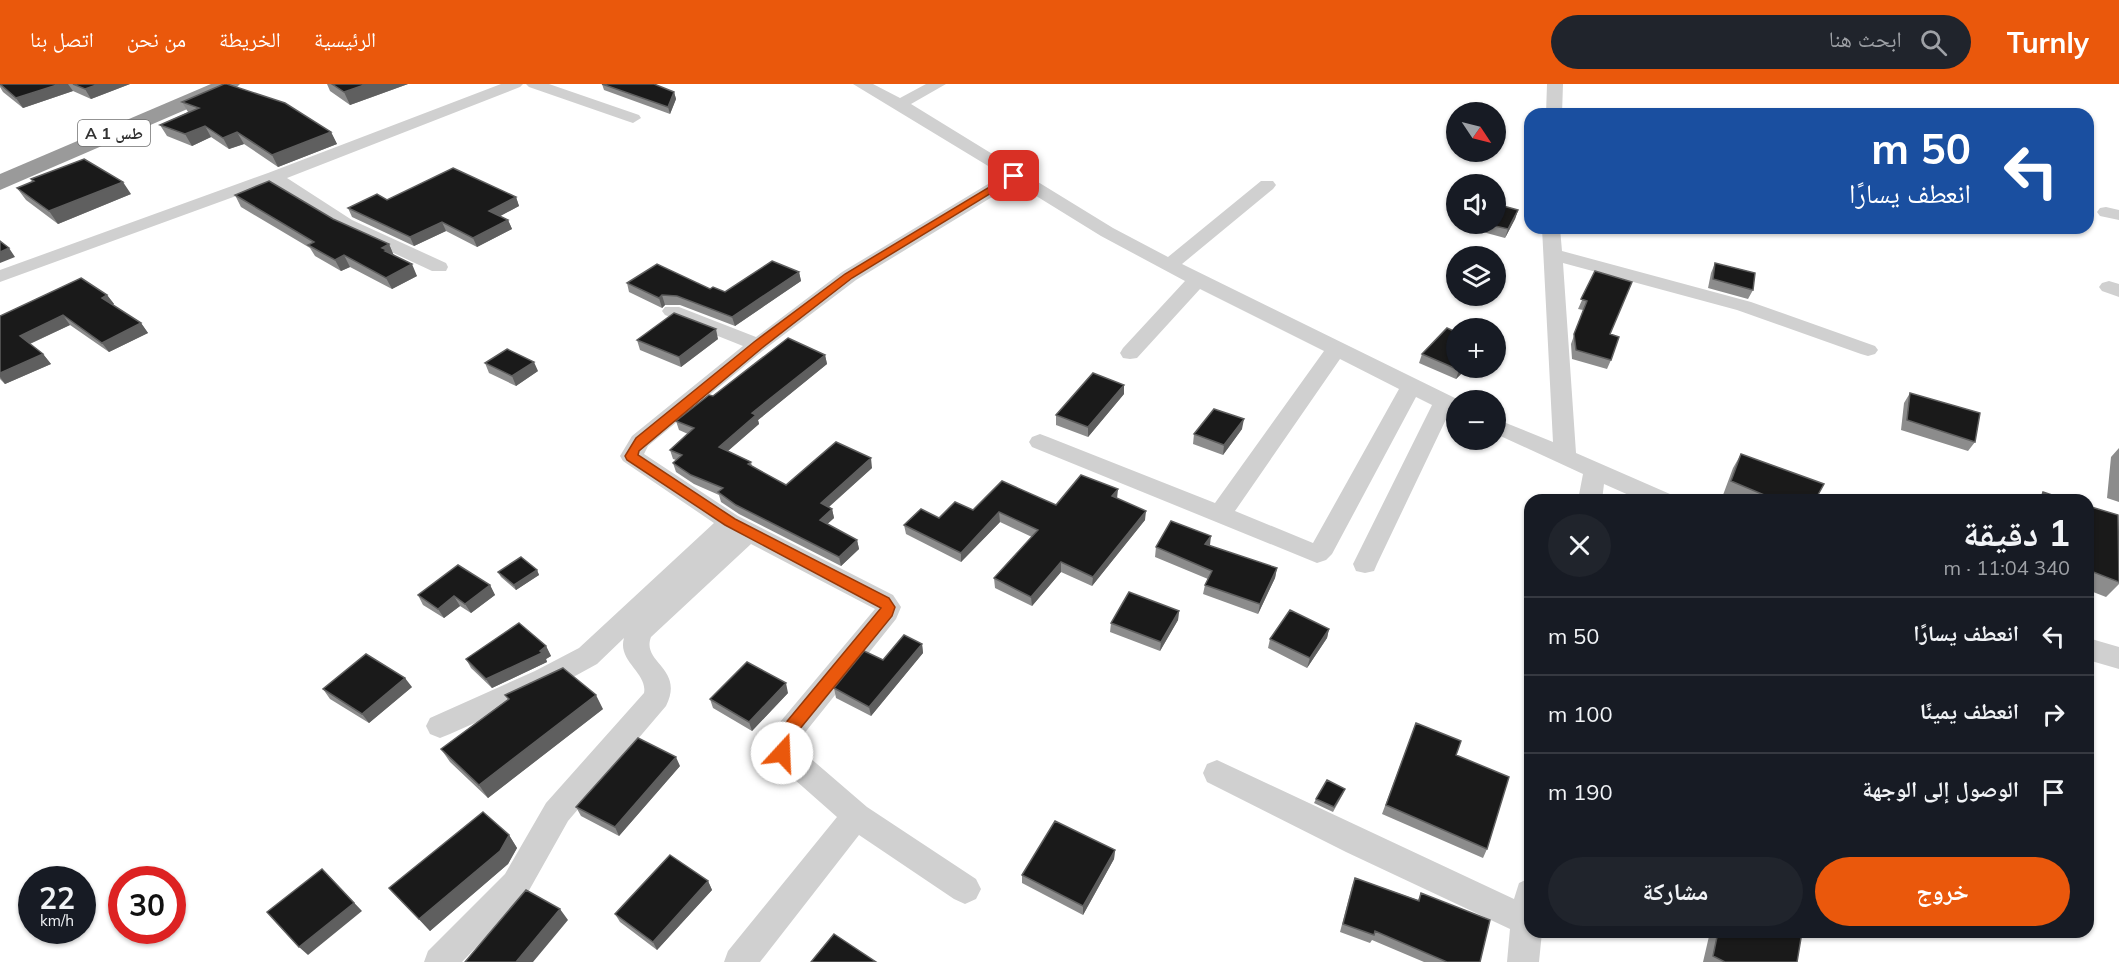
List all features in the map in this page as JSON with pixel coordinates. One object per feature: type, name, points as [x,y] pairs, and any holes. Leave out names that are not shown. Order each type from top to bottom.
[{"type":"highway","points":[[0,164],[189,84]]},
{"type":"highway","name":"A 1 طس","points":[[0,183],[229,84]]},
{"type":"street","points":[[0,276],[274,177],[515,84]]},
{"type":"street","points":[[534,84],[633,118]]},
{"type":"street","points":[[861,84],[900,104],[1107,232],[1197,280],[1446,403]]},
{"type":"street","points":[[900,104],[938,84]]},
{"type":"street","points":[[1554,108],[1555,84]]},
{"type":"street","points":[[965,889],[856,816],[779,748],[784,736],[887,612],[888,607],[884,602],[739,527],[631,456],[640,441],[758,345],[849,276],[1014,176]]},
{"type":"street","points":[[274,177],[346,224],[439,267]]},
{"type":"street","points":[[1169,265],[1267,185]]},
{"type":"street","points":[[1551,234],[1565,458]]},
{"type":"street","points":[[1552,254],[1744,306],[1868,350]]},
{"type":"street","points":[[1130,353],[1197,280]]},
{"type":"street","points":[[672,311],[758,345]]},
{"type":"street","points":[[1221,513],[1336,349]]},
{"type":"street","points":[[1040,442],[1221,513],[1314,553],[1320,552],[1411,387]]},
{"type":"street","points":[[1365,564],[1446,412]]},
{"type":"street","points":[[1506,431],[1648,494]]},
{"type":"street","points":[[1591,494],[1595,471]]},
{"type":"street","points":[[440,726],[545,679],[588,656],[739,527]]},
{"type":"street","points":[[440,962],[516,884],[530,864],[557,812],[656,698],[660,690],[659,684],[636,652],[636,638],[640,631],[739,527]]},
{"type":"street","points":[[2094,651],[2119,658]]},
{"type":"street","points":[[1217,773],[1357,842],[1524,905]]},
{"type":"street","points":[[740,962],[856,816]]},
{"type":"street","points":[[1523,962],[1526,938]]},
{"type":"building","points":[[0,84],[60,84],[16,98]]},
{"type":"building","points":[[73,84],[99,84],[85,89]]},
{"type":"building","points":[[224,84],[285,103],[331,132],[272,155],[237,132],[223,138],[205,126],[185,134],[160,125],[199,108],[182,102]]},
{"type":"building","points":[[332,84],[367,84],[344,92]]},
{"type":"building","points":[[602,84],[654,84],[674,92],[668,107]]},
{"type":"building","points":[[84,159],[123,182],[49,211],[17,188],[34,181],[31,179]]},
{"type":"building","points":[[453,168],[516,197],[489,211],[508,220],[473,238],[442,222],[410,237],[348,208],[377,194],[387,200]]},
{"type":"building","points":[[269,181],[333,219],[389,244],[382,248],[412,264],[386,278],[344,255],[335,260],[308,245],[314,242],[235,195]]},
{"type":"building","points":[[1506,207],[1518,210],[1508,229],[1506,229]]},
{"type":"building","points":[[0,241],[9,248],[0,252]]},
{"type":"building","points":[[772,261],[799,272],[732,317],[677,296],[662,295],[659,298],[627,283],[657,264],[710,289],[713,287],[725,292]]},
{"type":"building","points":[[1715,263],[1755,273],[1753,290],[1713,279]]},
{"type":"building","points":[[1595,271],[1632,282],[1610,334],[1619,337],[1611,360],[1576,350],[1574,334],[1587,301],[1581,299]]},
{"type":"building","points":[[81,278],[107,295],[102,298],[141,323],[102,343],[63,315],[20,336],[43,354],[0,373],[0,316]]},
{"type":"building","points":[[674,313],[716,329],[679,357],[637,340]]},
{"type":"building","points":[[1446,329],[1446,364],[1422,354]]},
{"type":"building","points":[[788,338],[825,355],[752,413],[756,415],[719,447],[751,462],[748,464],[786,485],[836,442],[871,458],[821,503],[832,509],[820,520],[857,540],[839,557],[736,505],[718,492],[723,488],[691,475],[673,463],[682,455],[670,450],[694,428],[676,421],[709,395],[713,396]]},
{"type":"building","points":[[507,349],[534,362],[512,376],[485,363]]},
{"type":"building","points":[[1093,373],[1124,385],[1088,427],[1056,415]]},
{"type":"building","points":[[1910,393],[1980,413],[1975,442],[1907,420]]},
{"type":"building","points":[[1214,409],[1244,419],[1224,445],[1194,434]]},
{"type":"building","points":[[1741,454],[1824,484],[1818,494],[1762,494],[1731,481]]},
{"type":"building","points":[[1081,475],[1118,489],[1112,496],[1146,511],[1093,577],[1061,562],[1031,597],[994,578],[1038,530],[999,512],[961,553],[904,525],[921,509],[939,518],[955,502],[973,510],[1002,481],[1056,505]]},
{"type":"building","points":[[2094,508],[2118,515],[2119,582],[2094,572]]},
{"type":"building","points":[[1171,521],[1211,536],[1205,544],[1277,568],[1260,604],[1205,585],[1212,571],[1156,547]]},
{"type":"building","points":[[521,557],[537,570],[514,585],[498,572]]},
{"type":"building","points":[[458,565],[490,585],[465,604],[454,596],[438,609],[418,595]]},
{"type":"building","points":[[1129,592],[1179,611],[1161,642],[1111,623]]},
{"type":"building","points":[[1290,610],[1329,629],[1310,658],[1270,639]]},
{"type":"building","points":[[519,623],[546,646],[540,651],[542,653],[486,679],[466,659]]},
{"type":"building","points":[[904,635],[922,644],[869,707],[834,688],[864,651],[883,660]]},
{"type":"building","points":[[366,654],[405,678],[362,714],[323,689]]},
{"type":"building","points":[[747,662],[786,683],[749,722],[710,699]]},
{"type":"building","points":[[563,668],[596,695],[479,785],[441,749],[509,699],[505,695]]},
{"type":"building","points":[[1416,723],[1461,741],[1456,755],[1509,777],[1487,849],[1386,805]]},
{"type":"building","points":[[638,738],[676,757],[615,827],[576,807]]},
{"type":"building","points":[[1327,780],[1345,789],[1334,807],[1316,799]]},
{"type":"building","points":[[483,812],[509,835],[500,851],[419,919],[389,888]]},
{"type":"building","points":[[1055,821],[1115,850],[1083,906],[1022,875]]},
{"type":"building","points":[[670,855],[708,881],[653,942],[615,914]]},
{"type":"building","points":[[322,869],[354,903],[299,947],[267,912]]},
{"type":"building","points":[[1355,878],[1419,901],[1421,893],[1490,920],[1480,962],[1447,962],[1375,931],[1374,935],[1343,924]]},
{"type":"building","points":[[526,890],[560,909],[516,962],[465,962]]},
{"type":"building","points":[[834,934],[876,962],[811,962]]},
{"type":"building","points":[[1717,938],[1801,938],[1797,962],[1725,962],[1713,956]]},
{"type":"route","points":[[782,753],[779,748],[784,736],[887,612],[888,607],[884,602],[730,522],[631,456],[633,450],[640,441],[758,345],[849,276],[913,235],[1014,176]]}]
